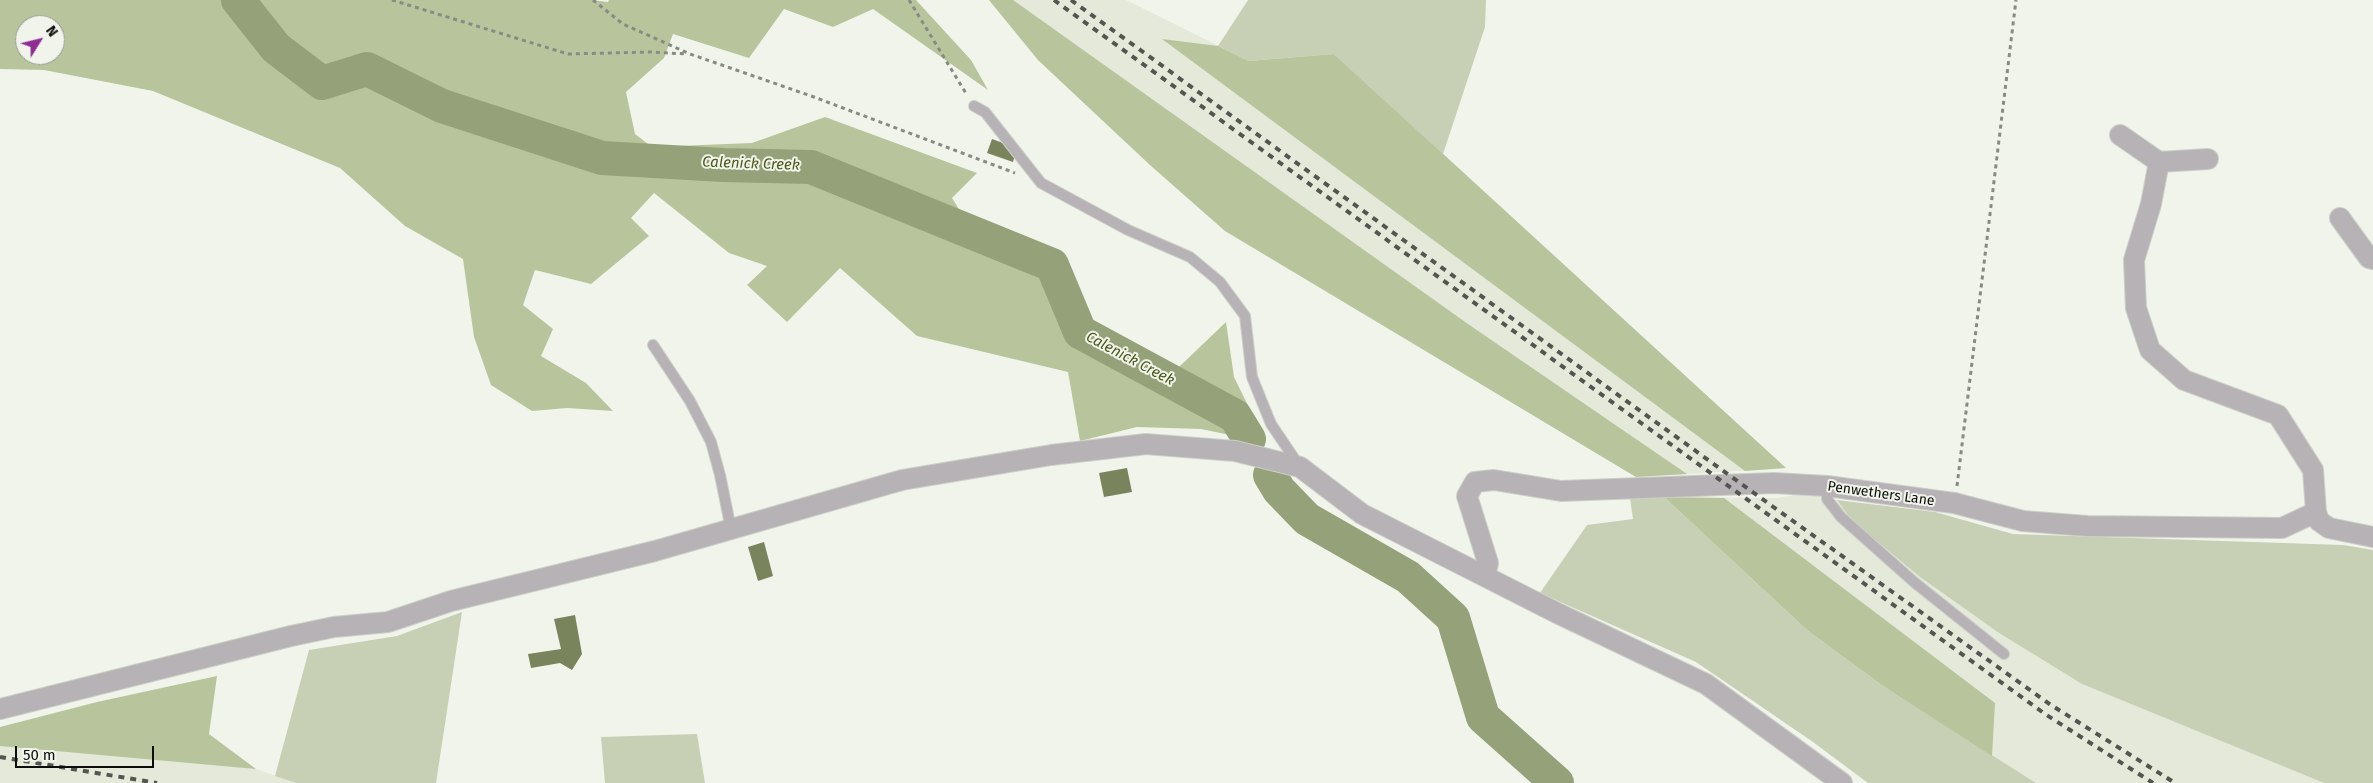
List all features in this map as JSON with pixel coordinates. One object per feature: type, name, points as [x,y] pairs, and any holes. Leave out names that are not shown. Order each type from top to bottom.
[{"type":"street","points":[[2120,135],[2160,162],[2208,159]]},
{"type":"street","points":[[2160,162],[2151,204],[2134,260],[2136,308],[2150,350],[2184,380],[2278,415],[2313,470],[2316,512],[2319,521],[2329,528],[2373,537]]},
{"type":"street","points":[[2340,218],[2369,258],[2373,260]]},
{"type":"street","points":[[0,709],[291,636],[334,627],[388,622],[451,601],[655,551],[902,480],[1051,455],[1146,444],[1235,451],[1300,467],[1362,514],[1706,684],[1842,783]]},
{"type":"street","name":"Penwethers Lane","points":[[1485,576],[1488,563],[1467,496],[1474,482],[1494,480],[1561,492],[1774,483],[1826,486],[1954,504],[2023,521],[2087,526],[2282,528],[2316,512]]},
{"type":"lane","points":[[974,106],[985,112],[1041,183],[1128,230],[1190,258],[1220,282],[1245,316],[1252,377],[1271,424],[1300,467]]},
{"type":"lane","points":[[653,345],[690,402],[711,442],[731,529]]},
{"type":"lane","points":[[1826,486],[1827,498],[1841,517],[1914,582],[2004,654]]},
{"type":"path","points":[[392,0],[568,54],[651,52],[690,54]]},
{"type":"path","points":[[594,0],[623,24],[690,54],[814,97],[1041,183]]},
{"type":"path","points":[[909,0],[974,106]]},
{"type":"path","points":[[1954,504],[2016,0]]},
{"type":"shaded area","points":[[989,0],[1126,0],[1249,61],[1334,54],[1786,468],[1636,477],[1225,231],[1150,165],[1038,60]]},
{"type":"shaded area","points":[[1805,493],[1837,500],[1851,520],[1920,577],[1999,633],[2082,684],[2324,783],[2036,783],[1883,686],[1664,497],[1777,498]]},
{"type":"shaded area","points":[[0,727],[256,769],[296,783],[0,783]]},
{"type":"green space","points":[[0,0],[592,0],[608,2],[609,0],[916,0],[971,60],[988,90],[873,9],[833,27],[784,9],[749,58],[673,34],[664,58],[626,92],[635,134],[652,147],[752,143],[825,117],[977,173],[952,198],[962,214],[1048,249],[1069,288],[1093,322],[1179,367],[1226,322],[1234,377],[1262,434],[1249,439],[1201,429],[1137,427],[1080,441],[1068,372],[917,336],[840,268],[787,322],[747,285],[767,266],[729,253],[654,193],[631,218],[649,236],[591,284],[535,270],[523,305],[553,329],[541,356],[586,383],[613,411],[567,408],[532,411],[491,385],[474,337],[463,259],[405,226],[340,168],[153,91],[44,70],[0,69]]},
{"type":"green space","points":[[989,0],[1013,0],[1468,324],[1687,474],[1636,477],[1225,231],[1150,165],[1038,60]]},
{"type":"green space","points":[[1248,0],[1486,0],[1485,27],[1443,154],[1334,54],[1249,61],[1218,46]]},
{"type":"green space","points":[[1162,39],[1218,46],[1249,61],[1334,54],[1786,468],[1745,471]]},
{"type":"green space","points":[[1664,497],[1808,631],[1883,686],[2036,783],[1868,783],[1813,742],[1696,662],[1540,593],[1587,525],[1633,519],[1630,498]]},
{"type":"green space","points":[[1664,497],[1724,498],[1995,703],[1992,756],[1883,686],[1808,631]]},
{"type":"green space","points":[[1837,500],[1935,512],[2013,534],[2343,545],[2373,550],[2373,783],[2324,783],[2082,684],[1999,633],[1920,577],[1851,520]]},
{"type":"green space","points":[[462,612],[436,783],[296,783],[275,776],[309,650],[397,636]]},
{"type":"green space","points":[[217,676],[209,734],[256,769],[0,746],[0,727],[97,702]]},
{"type":"green space","points":[[697,734],[705,783],[605,783],[601,737]]},
{"type":"building","points":[[992,139],[1017,148],[1013,162],[987,153]]},
{"type":"building","points":[[1127,468],[1132,492],[1104,497],[1099,473]]},
{"type":"building","points":[[764,542],[773,576],[758,581],[748,547]]},
{"type":"building","points":[[575,615],[582,654],[572,670],[560,663],[531,668],[528,654],[561,649],[554,619]]},
{"type":"waterway","name":"Calenick Creek","points":[[238,0],[276,48],[322,83],[367,69],[442,106],[602,158],[723,165],[811,167],[1052,265],[1080,332],[1235,416],[1249,439]]},
{"type":"waterway","name":"Calenick Creek","points":[[1270,475],[1279,490],[1307,519],[1408,577],[1453,618],[1483,717],[1557,783]]},
{"type":"railway","points":[[1054,0],[2045,714],[2153,783]]},
{"type":"railway","points":[[1071,0],[2051,705],[2175,783]]},
{"type":"railway","points":[[0,757],[157,783]]}]
